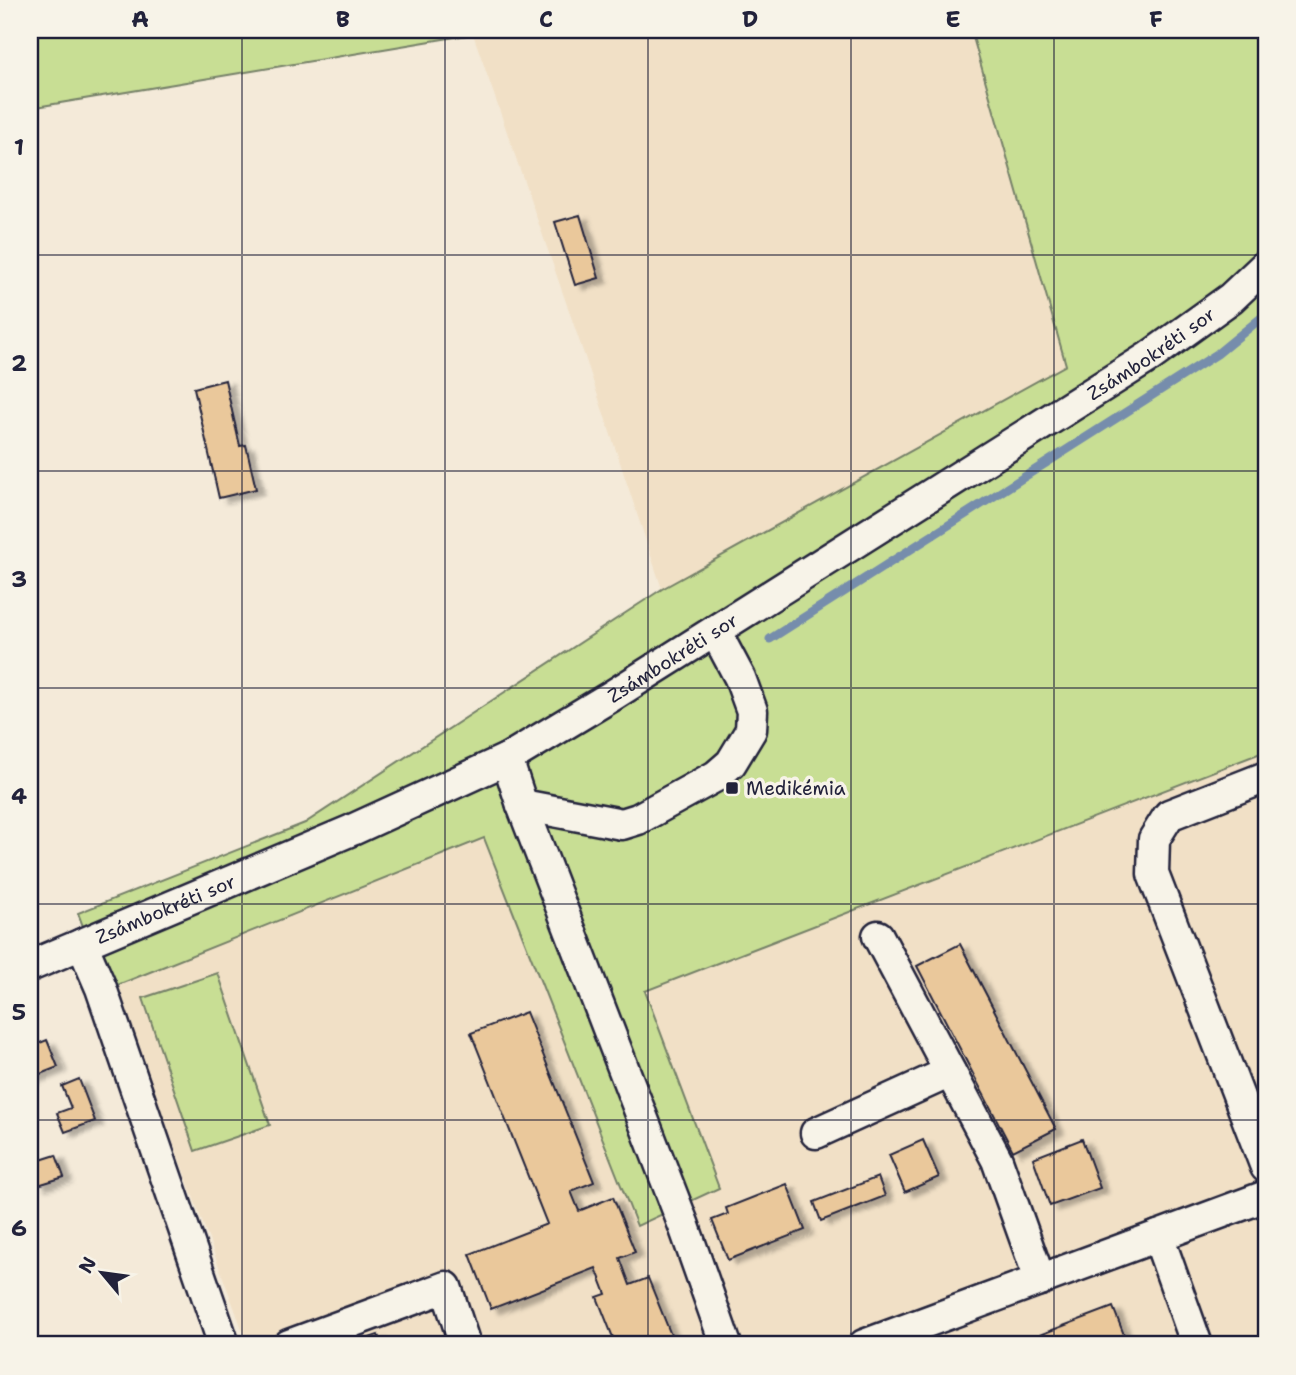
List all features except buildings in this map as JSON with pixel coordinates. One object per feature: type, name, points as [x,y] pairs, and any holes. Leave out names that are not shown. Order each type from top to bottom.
[{"type":"street","name":"Zsámbokréti sor","points":[[30,966],[363,825],[507,759],[1149,357],[1231,298],[1266,265]]},
{"type":"street","points":[[522,805],[622,824],[638,819],[705,782],[732,763],[751,730],[752,711],[740,678],[715,631]]},
{"type":"street","points":[[507,759],[522,805],[684,1226],[726,1345]]},
{"type":"street","points":[[1264,785],[1169,815],[1154,839],[1153,873],[1266,1167]]},
{"type":"street","points":[[878,936],[997,1160],[1040,1280]]},
{"type":"street","points":[[82,944],[101,988],[224,1345]]},
{"type":"street","points":[[816,1133],[950,1072]]},
{"type":"street","points":[[864,1345],[1266,1196]]},
{"type":"street","points":[[1158,1236],[1197,1345]]},
{"type":"street","points":[[289,1345],[446,1287],[465,1345]]},
{"type":"shaded area","points":[[484,30],[971,30],[1066,365],[662,589],[473,34]]},
{"type":"shaded area","points":[[1266,751],[1266,1345],[248,1345],[115,986],[484,837],[637,1226],[719,1188],[645,991]]},
{"type":"green space","points":[[30,30],[484,30],[30,108]]},
{"type":"green space","points":[[971,30],[1266,30],[1266,751],[645,991],[719,1188],[637,1226],[484,838],[115,986],[101,974],[78,913],[305,823],[662,589],[1066,365]]},
{"type":"green space","points":[[218,973],[270,1125],[195,1151],[143,998]]},
{"type":"waterway","points":[[770,639],[1217,354],[1266,314]]},
{"type":"place","name":"Medikémia","points":[[732,788]]}]
